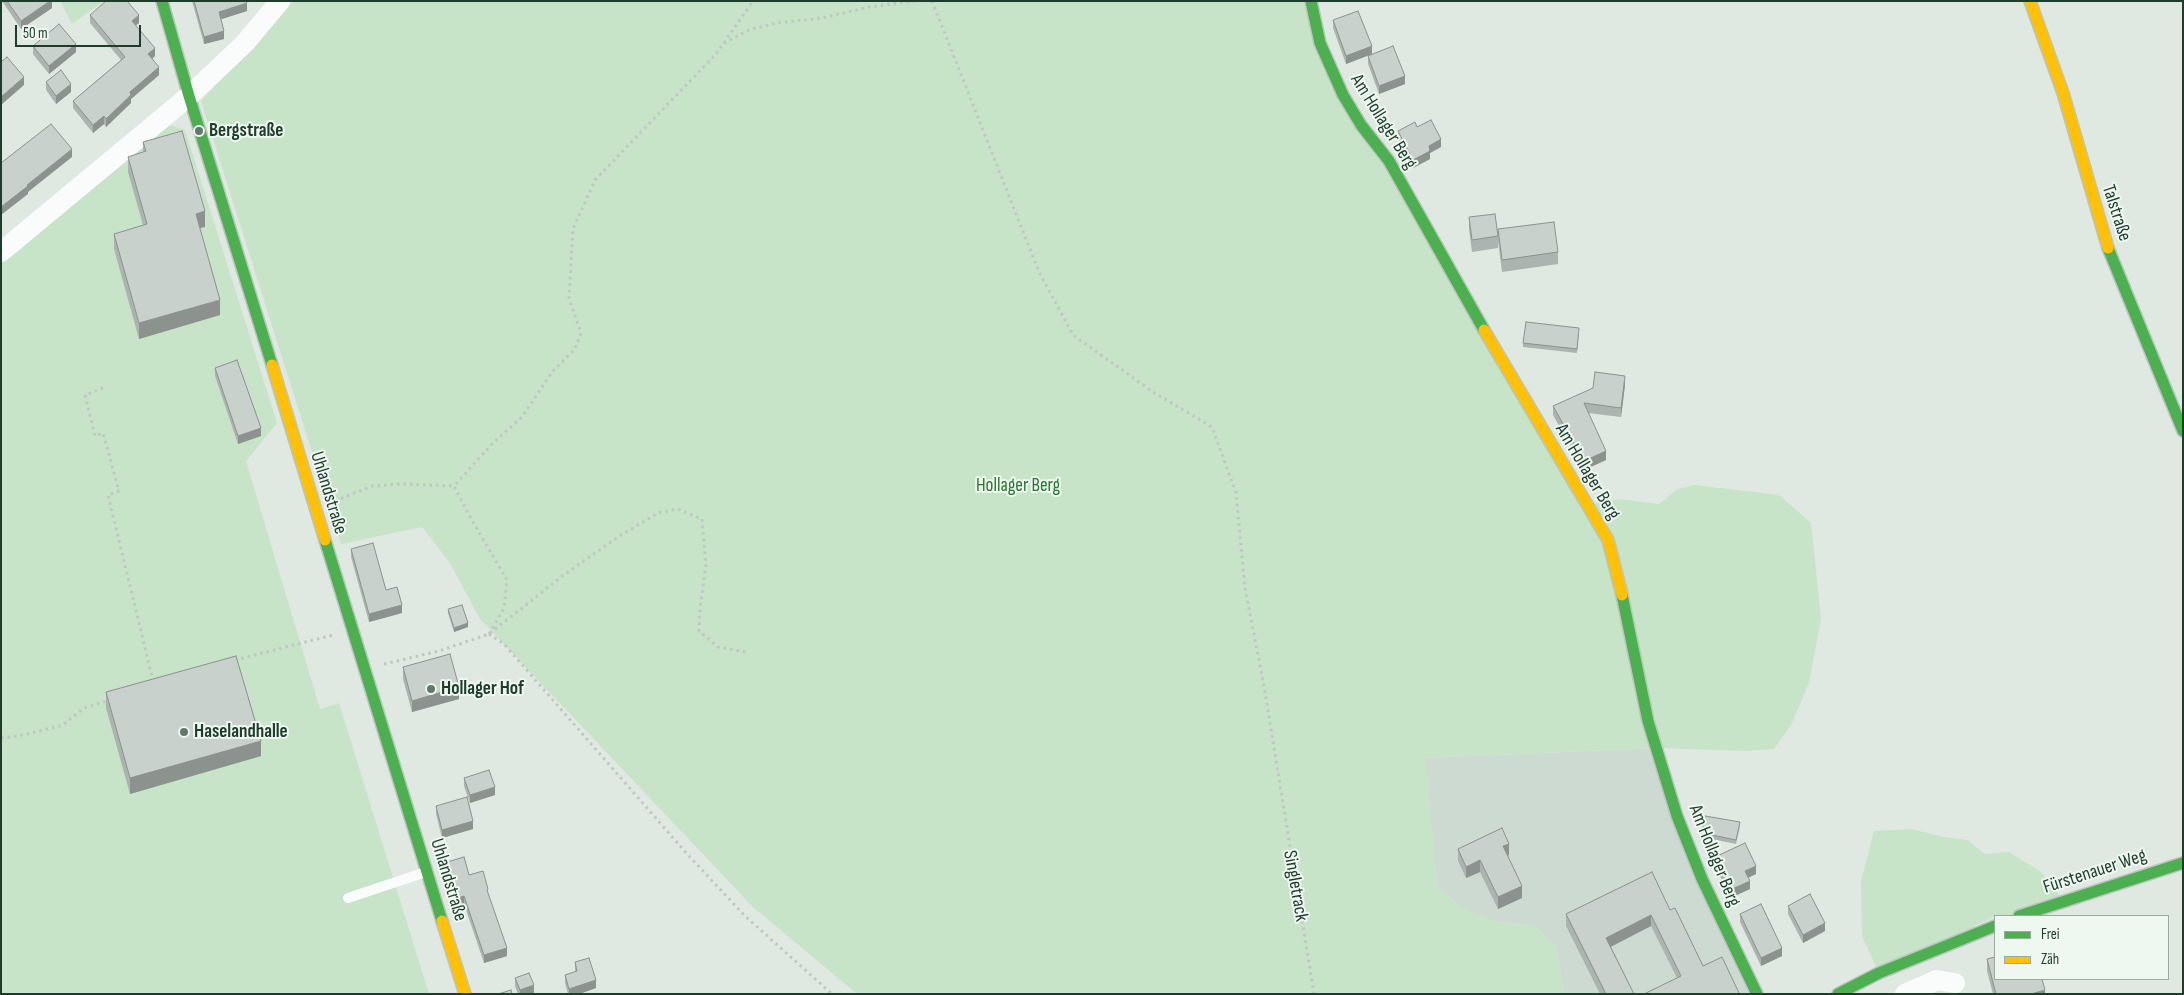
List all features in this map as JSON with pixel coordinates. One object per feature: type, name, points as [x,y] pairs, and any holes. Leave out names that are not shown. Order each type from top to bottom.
[{"type":"street","name":"Uhlandstraße","points":[[162,1],[189,96],[465,994]]},
{"type":"street","points":[[1,252],[189,96],[245,43],[280,1]]},
{"type":"street","name":"Am Hollager Berg","points":[[1311,1],[1320,43],[1343,96],[1361,125],[1389,161],[1516,388],[1608,540],[1620,584],[1648,721],[1677,816],[1702,879],[1757,994]]},
{"type":"street","name":"Talstraße","points":[[2030,1],[2063,93],[2103,235],[2183,432]]},
{"type":"street","name":"Fürstenauer Weg","points":[[2022,915],[2183,863]]},
{"type":"street","points":[[1838,994],[1879,973],[1994,926]]},
{"type":"street","points":[[1905,994],[1937,980],[1955,983]]},
{"type":"lane","points":[[348,898],[427,872]]},
{"type":"path","points":[[454,486],[493,442],[522,417],[552,372],[575,350],[581,333],[569,299],[574,229],[595,180],[716,54],[753,1]]},
{"type":"path","points":[[723,43],[749,30],[776,23],[822,18],[869,7],[916,1]]},
{"type":"path","name":"Singletrack","points":[[932,1],[1039,272],[1073,335],[1152,392],[1212,427],[1236,493],[1245,588],[1264,686],[1277,778],[1314,994]]},
{"type":"path","points":[[103,388],[85,395],[95,436],[103,433],[119,491],[108,495],[155,687]]},
{"type":"path","points":[[315,508],[372,486],[402,484],[454,486]]},
{"type":"path","points":[[454,486],[468,516],[507,580],[504,608],[489,634]]},
{"type":"path","points":[[365,670],[439,651],[489,634],[565,574],[618,537],[658,513],[678,509],[702,520],[706,565],[699,631],[718,647],[746,652]]},
{"type":"path","points":[[227,663],[254,654],[352,630]]},
{"type":"path","points":[[489,634],[504,644],[688,855],[745,916],[832,994]]},
{"type":"path","points":[[1,738],[19,736],[63,725],[84,708],[119,698]]},
{"type":"shaded area","points":[[1656,748],[1757,994],[1564,994],[1556,946],[1536,927],[1494,921],[1463,909],[1437,886],[1425,758]]},
{"type":"green space","points":[[60,1],[104,1],[72,24]]},
{"type":"green space","name":"Hollager Berg","points":[[294,1],[1311,1],[1320,43],[1586,505],[1620,499],[1659,504],[1677,489],[1694,485],[1779,495],[1811,523],[1821,619],[1809,683],[1791,725],[1774,749],[1747,751],[1656,748],[1426,758],[1437,886],[1463,909],[1494,921],[1536,927],[1556,946],[1564,994],[857,994],[753,907],[480,619],[450,563],[422,527],[341,544],[201,101]]},
{"type":"green space","points":[[170,125],[185,130],[277,423],[246,461],[320,709],[339,703],[429,994],[1,994],[1,263]]},
{"type":"green space","points":[[1911,829],[1944,837],[1968,840],[1984,854],[2009,852],[2041,872],[2063,900],[2022,915],[1994,915],[1879,973],[1862,936],[1861,881],[1874,831]]},
{"type":"building","points":[[7,1],[50,1],[21,21]]},
{"type":"building","points":[[106,1],[127,1],[139,15],[132,21],[155,48],[148,54],[159,67],[130,92],[131,95],[106,119],[104,116],[93,125],[73,101],[125,57],[90,15]]},
{"type":"building","points":[[194,1],[246,1],[247,3],[219,12],[224,31],[204,37]]},
{"type":"building","points":[[1358,11],[1372,46],[1346,56],[1333,20]]},
{"type":"building","points":[[59,24],[76,44],[49,66],[33,46]]},
{"type":"building","points":[[1393,46],[1405,76],[1379,86],[1368,56]]},
{"type":"building","points":[[7,57],[24,77],[1,97],[1,62]]},
{"type":"building","points":[[61,70],[71,84],[56,96],[46,82]]},
{"type":"building","points":[[1431,120],[1441,139],[1429,146],[1430,151],[1413,160],[1398,131],[1415,122],[1417,127]]},
{"type":"building","points":[[51,124],[72,149],[1,207],[1,163]]},
{"type":"building","points":[[182,131],[205,211],[196,214],[220,300],[139,323],[114,234],[147,224],[128,157],[146,151],[143,142]]},
{"type":"building","points":[[1495,214],[1498,236],[1472,240],[1469,217]]},
{"type":"building","points":[[1554,222],[1558,252],[1502,260],[1498,229]]},
{"type":"building","points":[[1526,322],[1579,328],[1577,349],[1523,343]]},
{"type":"building","points":[[237,360],[261,428],[238,436],[215,368]]},
{"type":"building","points":[[1595,372],[1625,376],[1621,408],[1584,403],[1606,451],[1584,461],[1553,406],[1593,388]]},
{"type":"building","points":[[373,543],[386,590],[397,587],[402,605],[369,614],[351,549]]},
{"type":"building","points":[[462,605],[468,623],[454,628],[448,609]]},
{"type":"building","name":"Hollager Hof","points":[[450,654],[459,687],[412,701],[403,667]]},
{"type":"building","name":"Haselandhalle","points":[[236,656],[261,741],[130,778],[106,692]]},
{"type":"building","points":[[489,770],[495,787],[470,795],[464,778]]},
{"type":"building","points":[[467,797],[473,821],[442,830],[436,806]]},
{"type":"building","points":[[1705,816],[1740,822],[1736,840],[1702,833]]},
{"type":"building","points":[[1502,828],[1509,844],[1503,846],[1522,886],[1498,897],[1480,860],[1466,867],[1458,849]]},
{"type":"building","points":[[1745,843],[1756,866],[1745,871],[1750,881],[1730,890],[1715,857]]},
{"type":"building","points":[[464,857],[469,875],[483,871],[487,890],[507,948],[484,955],[464,896],[455,899],[444,863]]},
{"type":"building","points":[[1652,872],[1670,910],[1675,908],[1703,966],[1722,957],[1739,993],[1646,994],[1681,976],[1651,915],[1606,938],[1634,994],[1606,994],[1566,914]]},
{"type":"building","points":[[1810,894],[1825,923],[1803,935],[1788,906]]},
{"type":"building","points":[[1761,904],[1782,948],[1761,958],[1740,914]]},
{"type":"building","points":[[1994,957],[1994,980],[2042,980],[2045,990],[2031,994],[1996,994],[1987,959]]},
{"type":"building","points":[[589,958],[596,980],[569,989],[565,975],[577,971],[575,962]]},
{"type":"building","points":[[529,973],[534,985],[520,990],[515,978]]},
{"type":"building","points":[[511,990],[512,994],[498,994]]},
{"type":"traffic: fast","points":[[162,1],[189,96],[272,365]]},
{"type":"traffic: fast","points":[[1311,1],[1320,43],[1343,95],[1361,125],[1389,161],[1484,330]]},
{"type":"traffic: fast","points":[[2108,248],[2183,431]]},
{"type":"traffic: fast","points":[[325,540],[442,921]]},
{"type":"traffic: fast","points":[[1622,595],[1648,721],[1677,816],[1702,879],[1757,994]]},
{"type":"traffic: fast","points":[[2022,915],[2183,863]]},
{"type":"traffic: fast","points":[[1838,994],[1879,973],[1994,926]]},
{"type":"traffic: slow","points":[[2030,1],[2063,93],[2108,248]]},
{"type":"traffic: slow","points":[[1484,330],[1608,540],[1622,595]]},
{"type":"traffic: slow","points":[[272,365],[325,540]]},
{"type":"traffic: slow","points":[[442,921],[465,994]]},
{"type":"place","name":"Bergstraße","points":[[199,131]]},
{"type":"place","name":"Hollager Hof","points":[[431,689]]},
{"type":"place","name":"Haselandhalle","points":[[184,732]]}]
